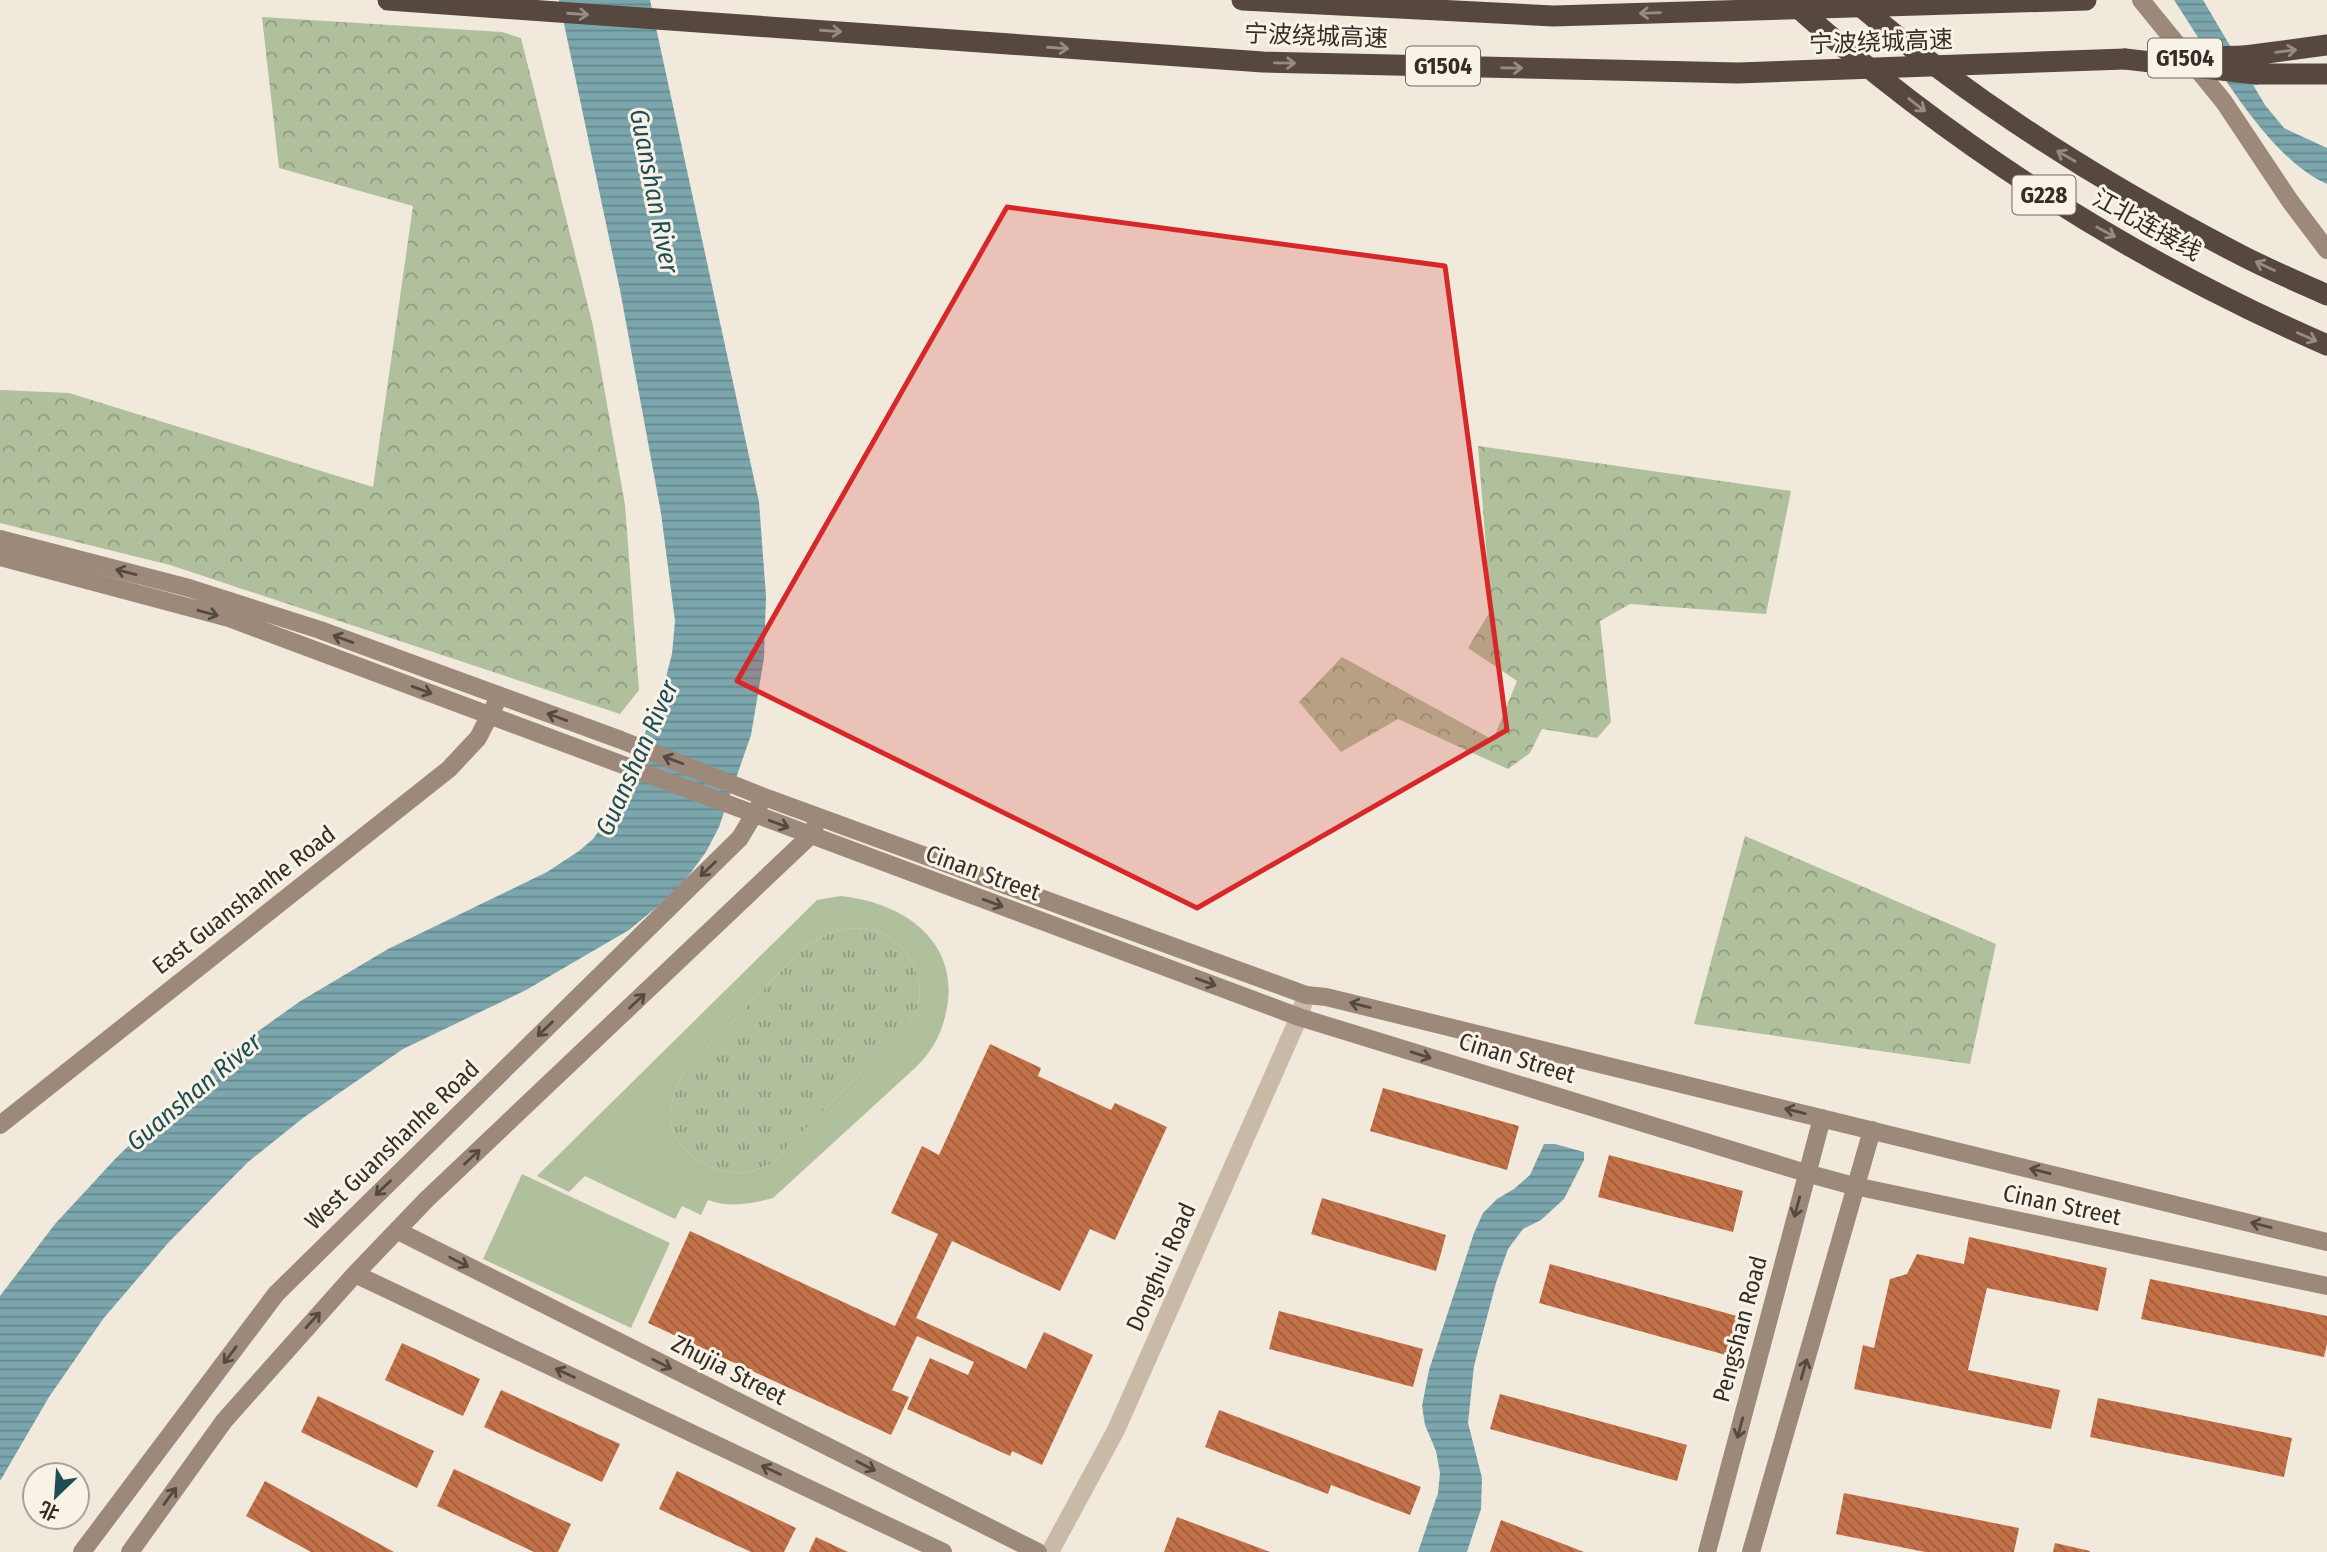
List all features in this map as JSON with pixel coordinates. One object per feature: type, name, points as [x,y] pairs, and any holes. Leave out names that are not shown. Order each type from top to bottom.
[{"type":"highway","name":"宁波绕城高速","points":[[388,0],[1263,62],[1738,74],[2124,59],[2250,65]]},
{"type":"highway","name":"宁波绕城高速","points":[[1242,0],[1553,16],[2086,0]]},
{"type":"highway","name":"江北连接线","points":[[1789,0],[1828,35],[1960,138],[2074,215],[2254,314],[2327,345]]},
{"type":"highway","name":"江北连接线","points":[[1853,0],[1899,39],[2056,151],[2236,253],[2327,295]]},
{"type":"highway","name":"G1504","points":[[2250,65],[2327,45]]},
{"type":"highway","points":[[2250,65],[2327,74]]},
{"type":"street","points":[[2141,0],[2224,102],[2290,201],[2327,250]]},
{"type":"street","name":"Cinan Street","points":[[0,539],[189,588],[320,630],[621,740],[764,797],[1306,995],[1326,997],[2327,1242]]},
{"type":"street","name":"Cinan Street","points":[[0,558],[229,618],[1299,1017],[1806,1173],[1856,1186],[2327,1286]]},
{"type":"street","name":"East Guanshanhe Road","points":[[0,1125],[449,769],[478,738],[498,695]]},
{"type":"street","name":"West Guanshanhe Road","points":[[82,1552],[276,1293],[740,838],[764,797]]},
{"type":"street","points":[[130,1552],[224,1421],[355,1274],[427,1199],[811,835],[820,817]]},
{"type":"street","name":"Donghui Road","points":[[1050,1552],[1116,1430],[1299,1017],[1306,995]]},
{"type":"street","name":"Pengshan Road","points":[[1707,1552],[1822,1118]]},
{"type":"street","points":[[1751,1552],[1872,1130]]},
{"type":"street","name":"Zhujia Street","points":[[398,1231],[1038,1552]]},
{"type":"street","points":[[355,1274],[943,1552]]},
{"type":"highlighted area","points":[[1007,207],[1445,266],[1507,730],[1197,908],[737,681]]},
{"type":"green space","points":[[262,17],[502,32],[521,38],[593,326],[625,505],[639,690],[620,714],[170,565],[0,523],[0,390],[69,393],[373,487],[413,206],[279,168]]},
{"type":"green space","points":[[1478,446],[1791,491],[1766,614],[1630,604],[1600,621],[1611,722],[1597,738],[1542,729],[1530,753],[1508,769],[1398,719],[1341,752],[1299,702],[1342,657],[1493,740],[1517,681],[1468,648],[1491,610]]},
{"type":"green space","points":[[1745,836],[1996,944],[1970,1064],[1694,1024]]},
{"type":"green space","points":[[841,896],[865,900],[887,908],[907,918],[938,948],[946,968],[949,991],[945,1017],[934,1045],[915,1068],[773,1198],[740,1204],[708,1200],[701,1215],[682,1206],[675,1219],[585,1176],[569,1192],[537,1176],[817,900]],"holes":[[[857,928],[879,932],[889,937],[912,961],[919,982],[919,994],[918,1005],[908,1025],[771,1164],[748,1172],[734,1173],[701,1162],[682,1147],[671,1127],[673,1099],[683,1073],[804,947],[834,931]]]},
{"type":"green space","points":[[857,928],[879,932],[889,937],[912,961],[919,982],[919,994],[918,1005],[908,1025],[771,1164],[748,1172],[734,1173],[701,1162],[682,1147],[671,1127],[673,1099],[683,1073],[804,947],[834,931]]},
{"type":"green space","points":[[522,1174],[670,1243],[631,1328],[483,1259]]},
{"type":"water","name":"Guanshan River","points":[[559,0],[650,0],[759,502],[766,596],[764,658],[751,735],[719,827],[706,852],[689,875],[670,896],[629,930],[526,990],[403,1049],[303,1118],[248,1162],[168,1243],[103,1319],[49,1397],[0,1481],[0,1296],[55,1224],[148,1127],[153,1130],[205,1082],[215,1062],[299,1002],[388,949],[547,872],[593,839],[615,809],[663,688],[672,654],[675,621],[661,513],[620,290]]},
{"type":"water","points":[[2174,0],[2203,0],[2265,105],[2284,128],[2327,148],[2327,184],[2304,171],[2262,129],[2241,103]]},
{"type":"water","points":[[1544,1144],[1555,1144],[1584,1152],[1584,1160],[1564,1199],[1541,1220],[1523,1229],[1508,1249],[1496,1283],[1474,1366],[1468,1423],[1482,1478],[1481,1509],[1467,1552],[1418,1552],[1438,1493],[1440,1473],[1422,1406],[1429,1370],[1483,1213],[1530,1175]]},
{"type":"building","points":[[990,1044],[1041,1068],[1038,1076],[1111,1110],[1115,1103],[1167,1127],[1115,1240],[1090,1229],[1060,1291],[952,1241],[916,1318],[1026,1369],[1044,1332],[1093,1355],[1042,1465],[1012,1451],[1010,1456],[907,1409],[930,1358],[968,1375],[974,1362],[917,1336],[892,1390],[909,1397],[891,1435],[648,1323],[690,1231],[895,1326],[938,1234],[891,1213],[922,1146],[939,1155]]},
{"type":"building","points":[[1383,1088],[1519,1126],[1507,1170],[1370,1131]]},
{"type":"building","points":[[1609,1155],[1743,1191],[1733,1232],[1598,1197]]},
{"type":"building","points":[[1322,1198],[1446,1235],[1436,1271],[1311,1234]]},
{"type":"building","points":[[1969,1237],[2107,1268],[2098,1311],[1987,1288],[1968,1370],[2060,1390],[2051,1429],[1854,1389],[1863,1345],[1874,1348],[1890,1279],[1907,1274],[1917,1254],[1964,1264]]},
{"type":"building","points":[[1550,1264],[1744,1318],[1733,1357],[1539,1303]]},
{"type":"building","points":[[2150,1279],[2327,1316],[2324,1357],[2141,1319]]},
{"type":"building","points":[[1279,1311],[1423,1349],[1413,1387],[1269,1349]]},
{"type":"building","points":[[402,1343],[480,1379],[463,1416],[385,1380]]},
{"type":"building","points":[[501,1390],[620,1444],[602,1482],[484,1427]]},
{"type":"building","points":[[1500,1394],[1687,1445],[1677,1481],[1490,1429]]},
{"type":"building","points":[[318,1396],[434,1451],[417,1488],[301,1432]]},
{"type":"building","points":[[2098,1398],[2292,1438],[2284,1477],[2090,1437]]},
{"type":"building","points":[[1219,1410],[1421,1487],[1410,1515],[1331,1485],[1328,1494],[1205,1447]]},
{"type":"building","points":[[454,1469],[571,1524],[558,1552],[534,1552],[437,1506]]},
{"type":"building","points":[[677,1471],[796,1528],[784,1552],[751,1552],[659,1509]]},
{"type":"building","points":[[265,1481],[394,1552],[311,1552],[246,1516]]},
{"type":"building","points":[[1844,1493],[2019,1528],[2014,1552],[1925,1552],[1836,1534]]},
{"type":"building","points":[[1177,1517],[1270,1552],[1164,1552]]},
{"type":"building","points":[[1501,1520],[1584,1552],[1490,1552]]},
{"type":"building","points":[[816,1537],[848,1552],[809,1552]]},
{"type":"building","points":[[2055,1543],[2090,1551],[2090,1552],[2053,1552]]}]
